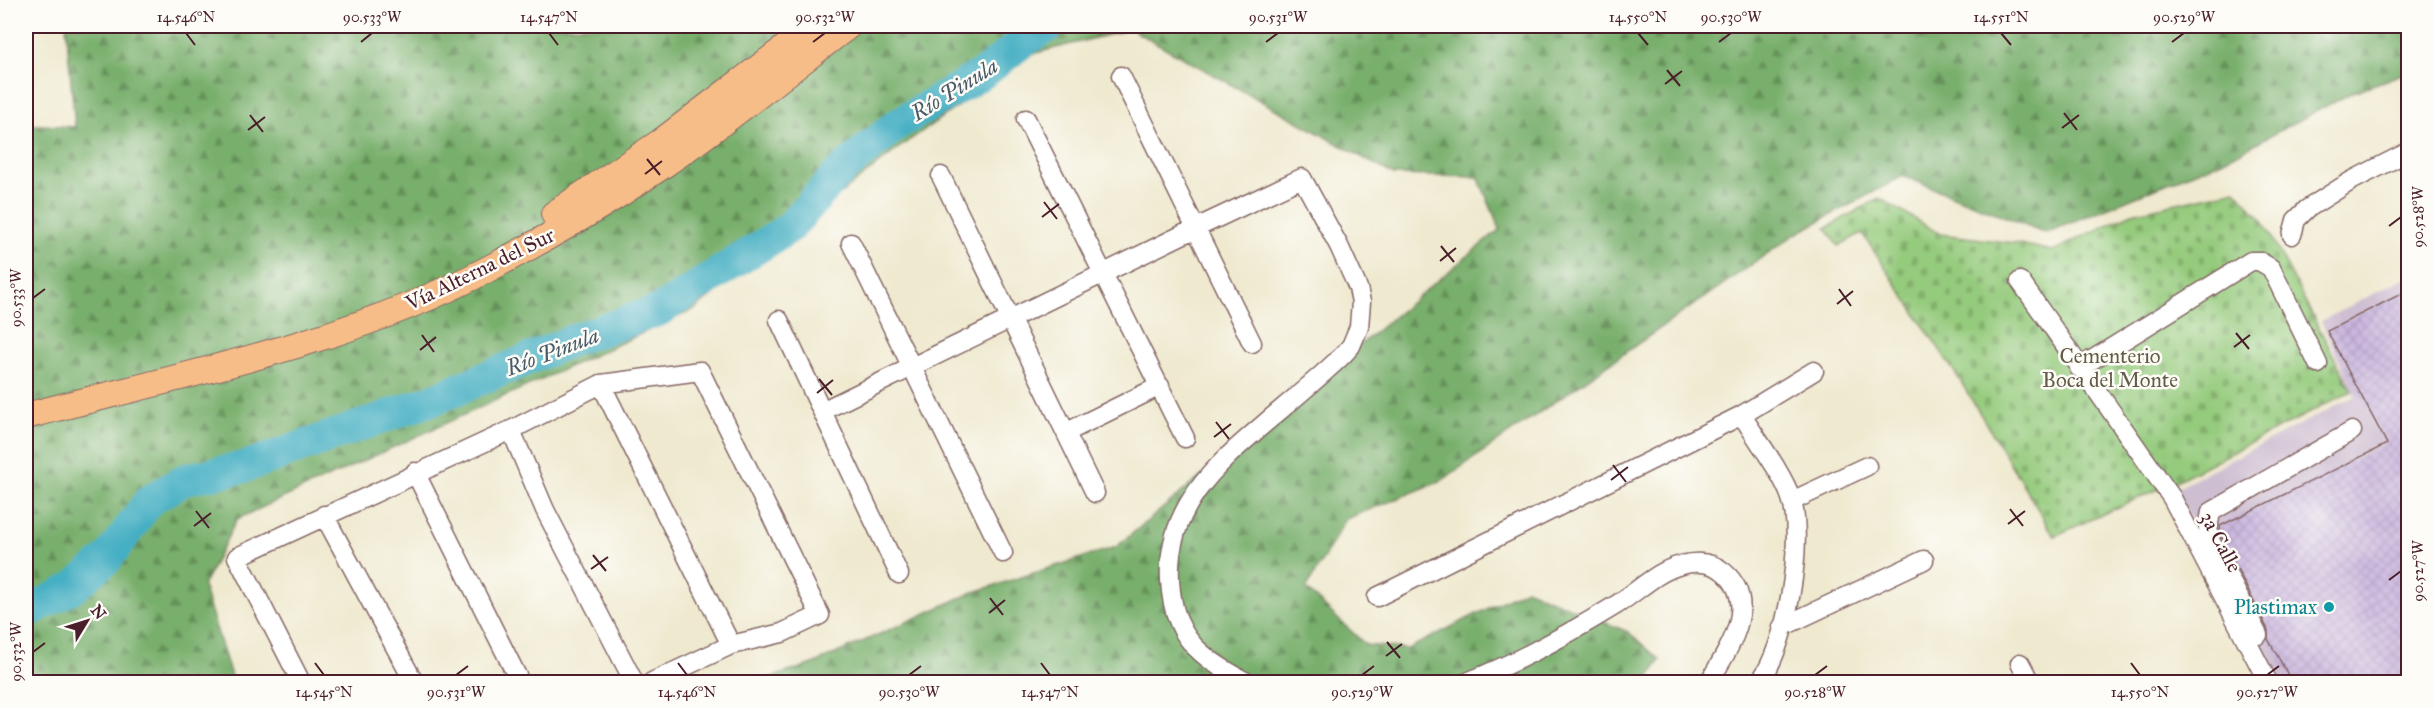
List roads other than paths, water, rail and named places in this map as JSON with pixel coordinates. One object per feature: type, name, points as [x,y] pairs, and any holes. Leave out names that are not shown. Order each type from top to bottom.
[{"type":"highway","name":"Vía Alterna del Sur","points":[[26,398],[151,368],[291,328],[397,291],[486,251],[546,219],[608,179],[663,141],[814,26]]},
{"type":"highway","name":"Vía Alterna del Sur","points":[[26,416],[295,346],[404,307],[491,268],[600,206],[676,157],[848,26]]},
{"type":"street","points":[[1121,76],[1252,343]]},
{"type":"street","points":[[1026,119],[1185,438]]},
{"type":"street","points":[[2292,236],[2296,220],[2307,209],[2351,181],[2409,152]]},
{"type":"street","points":[[941,177],[1095,492]]},
{"type":"street","points":[[822,411],[1302,178],[1339,246],[1358,288],[1361,302],[1359,327],[1351,346],[1324,374],[1222,460],[1197,489],[1179,523],[1169,573],[1171,599],[1176,619],[1185,637],[1195,649],[1214,664],[1246,682]]},
{"type":"street","points":[[851,243],[1003,553]]},
{"type":"street","points":[[2079,368],[2252,261],[2259,261],[2271,268],[2318,364]]},
{"type":"street","name":"3a Calle","points":[[2020,281],[2079,368],[2165,487],[2189,527],[2268,682]]},
{"type":"street","points":[[779,320],[899,574]]},
{"type":"street","points":[[301,682],[237,557],[415,472],[511,430],[601,384],[700,371],[820,615],[782,633],[731,645],[652,682]]},
{"type":"street","points":[[1377,597],[1742,415],[1814,371]]},
{"type":"street","points":[[601,384],[731,645]]},
{"type":"street","points":[[1067,432],[1160,386]]},
{"type":"street","points":[[1742,415],[1792,501],[1797,518],[1796,567],[1782,627],[1770,663],[1759,682]]},
{"type":"street","points":[[511,430],[545,510],[634,682]]},
{"type":"street","points":[[2189,527],[2352,431]]},
{"type":"street","points":[[1792,501],[1867,466]]},
{"type":"street","points":[[415,472],[520,682]]},
{"type":"street","points":[[2211,512],[2208,528],[2210,540],[2281,682]]},
{"type":"street","points":[[324,515],[414,682]]},
{"type":"street","points":[[1782,627],[1924,560]]},
{"type":"street","points":[[1467,682],[1563,635],[1617,604],[1668,570],[1680,565],[1701,563],[1715,566],[1726,574],[1736,587],[1742,604],[1732,641],[1709,682]]},
{"type":"street","points":[[2020,663],[2030,682]]},
{"type":"waterway","name":"Río Pinula","points":[[26,613],[74,587],[107,559],[150,500],[186,479],[245,467],[435,399],[573,340],[660,310],[789,228],[839,173],[896,125],[985,72],[1024,41],[1049,26]]},
{"type":"place","name":"Plastimax","points":[[2329,607]]},
{"type":"park label","name":"Cementerio Boca del Monte","points":[[2110,368]]}]
